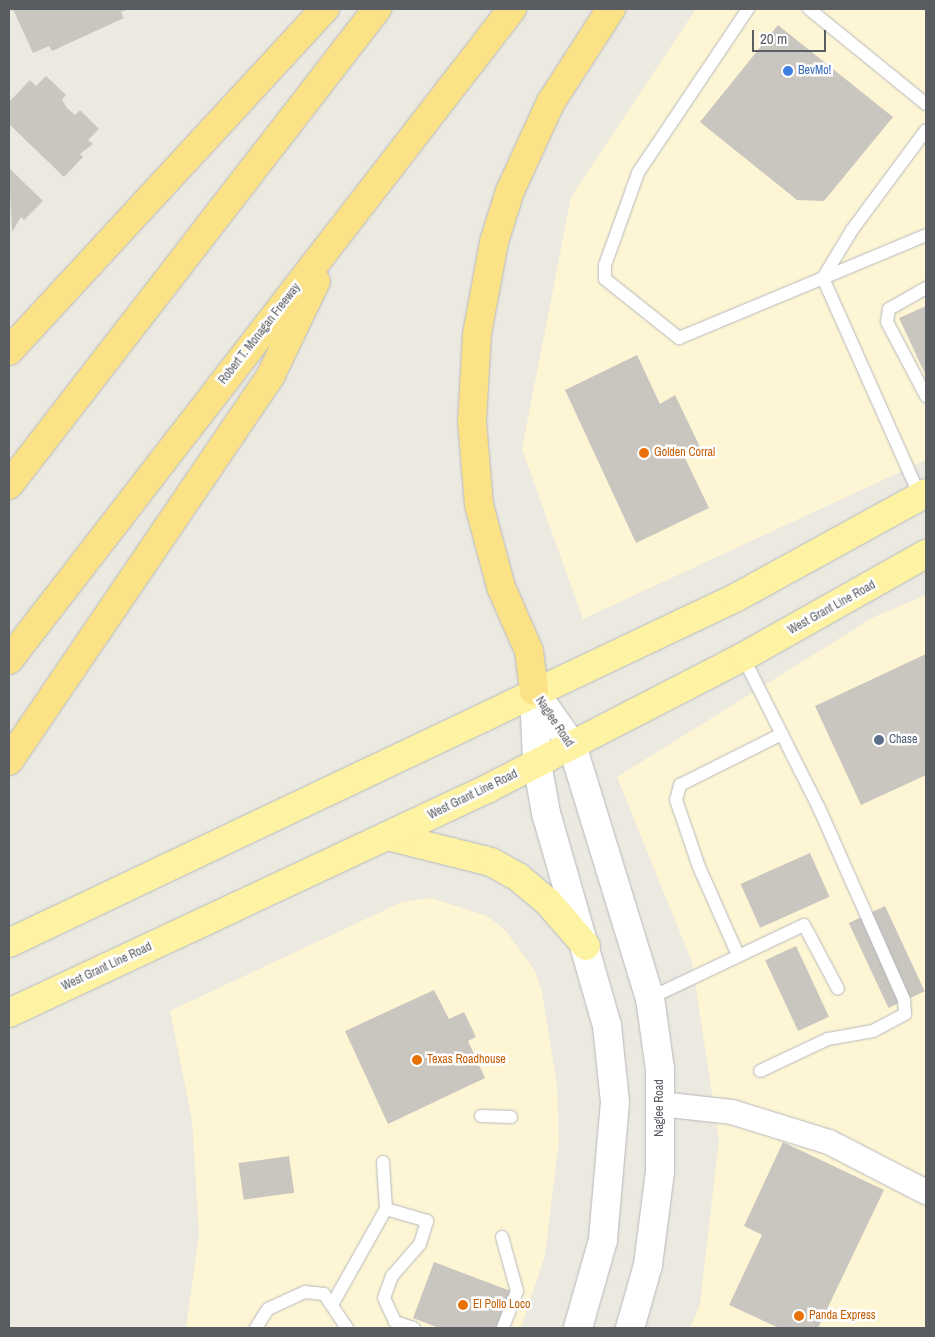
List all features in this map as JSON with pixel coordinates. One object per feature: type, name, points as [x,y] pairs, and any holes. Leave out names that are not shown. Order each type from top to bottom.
[{"type":"highway","points":[[9,351],[325,9]]},
{"type":"highway","points":[[9,485],[377,9]]},
{"type":"highway","name":"Robert T. Monagan Freeway","points":[[9,660],[512,9]]},
{"type":"highway","points":[[534,691],[529,651],[498,579],[479,505],[472,421],[477,334],[494,242],[510,191],[551,102],[611,9]]},
{"type":"highway","points":[[9,761],[272,375],[339,233]]},
{"type":"main road","points":[[9,942],[534,691],[737,597],[923,494]]},
{"type":"main road","name":"West Grant Line Road","points":[[9,1013],[387,836],[537,763],[744,657],[926,554]]},
{"type":"main road","name":"Naglee Road","points":[[534,691],[572,745],[650,998],[660,1104],[660,1172],[648,1265],[630,1328]]},
{"type":"main road","name":"Naglee Road","points":[[534,691],[537,763],[553,840],[586,946],[608,1026],[615,1102],[603,1240],[578,1328]]},
{"type":"main road","points":[[387,836],[491,862],[518,877],[548,902],[586,946]]},
{"type":"street","points":[[660,1104],[732,1112],[829,1142],[926,1192]]},
{"type":"lane","points":[[748,9],[638,173],[605,265],[605,279],[680,338],[926,235]]},
{"type":"lane","points":[[809,9],[926,104]]},
{"type":"lane","points":[[823,278],[852,230],[926,130]]},
{"type":"lane","points":[[823,278],[923,494]]},
{"type":"lane","points":[[926,288],[890,309],[887,322],[926,396]]},
{"type":"lane","points":[[744,657],[819,808],[904,1000],[906,1014],[873,1031],[828,1039],[760,1071]]},
{"type":"lane","points":[[738,954],[698,867],[676,800],[680,785],[782,734]]},
{"type":"lane","points":[[650,998],[738,954],[804,925],[838,989]]},
{"type":"lane","points":[[481,1116],[512,1117]]},
{"type":"lane","points":[[333,1303],[386,1209],[383,1162]]},
{"type":"lane","points":[[386,1209],[427,1221],[420,1244],[392,1276],[384,1298],[395,1322],[414,1328]]},
{"type":"lane","points":[[502,1237],[518,1292],[503,1328]]},
{"type":"lane","points":[[256,1328],[268,1309],[287,1297],[305,1292],[324,1294],[333,1303],[342,1324]]},
{"type":"shaded area","points":[[696,9],[926,9],[926,460],[583,619],[522,449],[571,197]]},
{"type":"shaded area","points":[[926,595],[926,1328],[690,1328],[700,1304],[719,1140],[692,962],[617,777],[874,617]]},
{"type":"shaded area","points":[[431,898],[487,916],[506,931],[535,971],[542,992],[557,1086],[559,1140],[545,1255],[521,1328],[186,1328],[199,1234],[192,1120],[170,1011],[402,902]]},
{"type":"building","points":[[13,9],[129,9],[121,12],[124,18],[52,51],[49,46],[33,53]]},
{"type":"building","name":"BevMo!","points":[[778,25],[893,117],[824,201],[797,200],[700,122]]},
{"type":"building","points":[[46,76],[66,95],[62,100],[67,108],[75,115],[80,110],[99,129],[88,140],[93,144],[80,154],[83,157],[64,177],[9,124],[9,102],[30,80],[36,86]]},
{"type":"building","points":[[9,168],[43,201],[24,220],[21,217],[12,232]]},
{"type":"building","points":[[926,306],[926,376],[899,318]]},
{"type":"building","name":"Golden Corral","points":[[637,355],[660,404],[675,395],[701,449],[685,458],[709,508],[636,543],[565,390]]},
{"type":"building","name":"Chase","points":[[926,654],[926,775],[861,805],[815,706]]},
{"type":"building","points":[[810,853],[830,897],[760,928],[741,884]]},
{"type":"building","points":[[885,906],[925,991],[888,1008],[849,923]]},
{"type":"building","points":[[796,946],[829,1017],[798,1031],[765,960]]},
{"type":"building","name":"Texas Roadhouse","points":[[434,990],[449,1019],[464,1012],[476,1037],[468,1041],[485,1078],[388,1124],[345,1031]]},
{"type":"building","points":[[783,1142],[884,1190],[818,1328],[779,1328],[729,1305],[762,1235],[744,1226]]},
{"type":"building","points":[[289,1156],[294,1193],[244,1200],[238,1163]]},
{"type":"building","name":"El Pollo Loco","points":[[434,1262],[513,1292],[499,1328],[439,1328],[413,1318]]},
{"type":"place","name":"BevMo!","points":[[788,71]]},
{"type":"place","name":"Golden Corral","points":[[644,453]]},
{"type":"place","name":"Chase","points":[[879,740]]},
{"type":"place","name":"Texas Roadhouse","points":[[417,1060]]},
{"type":"place","name":"El Pollo Loco","points":[[463,1305]]},
{"type":"place","name":"Panda Express","points":[[799,1316]]}]
